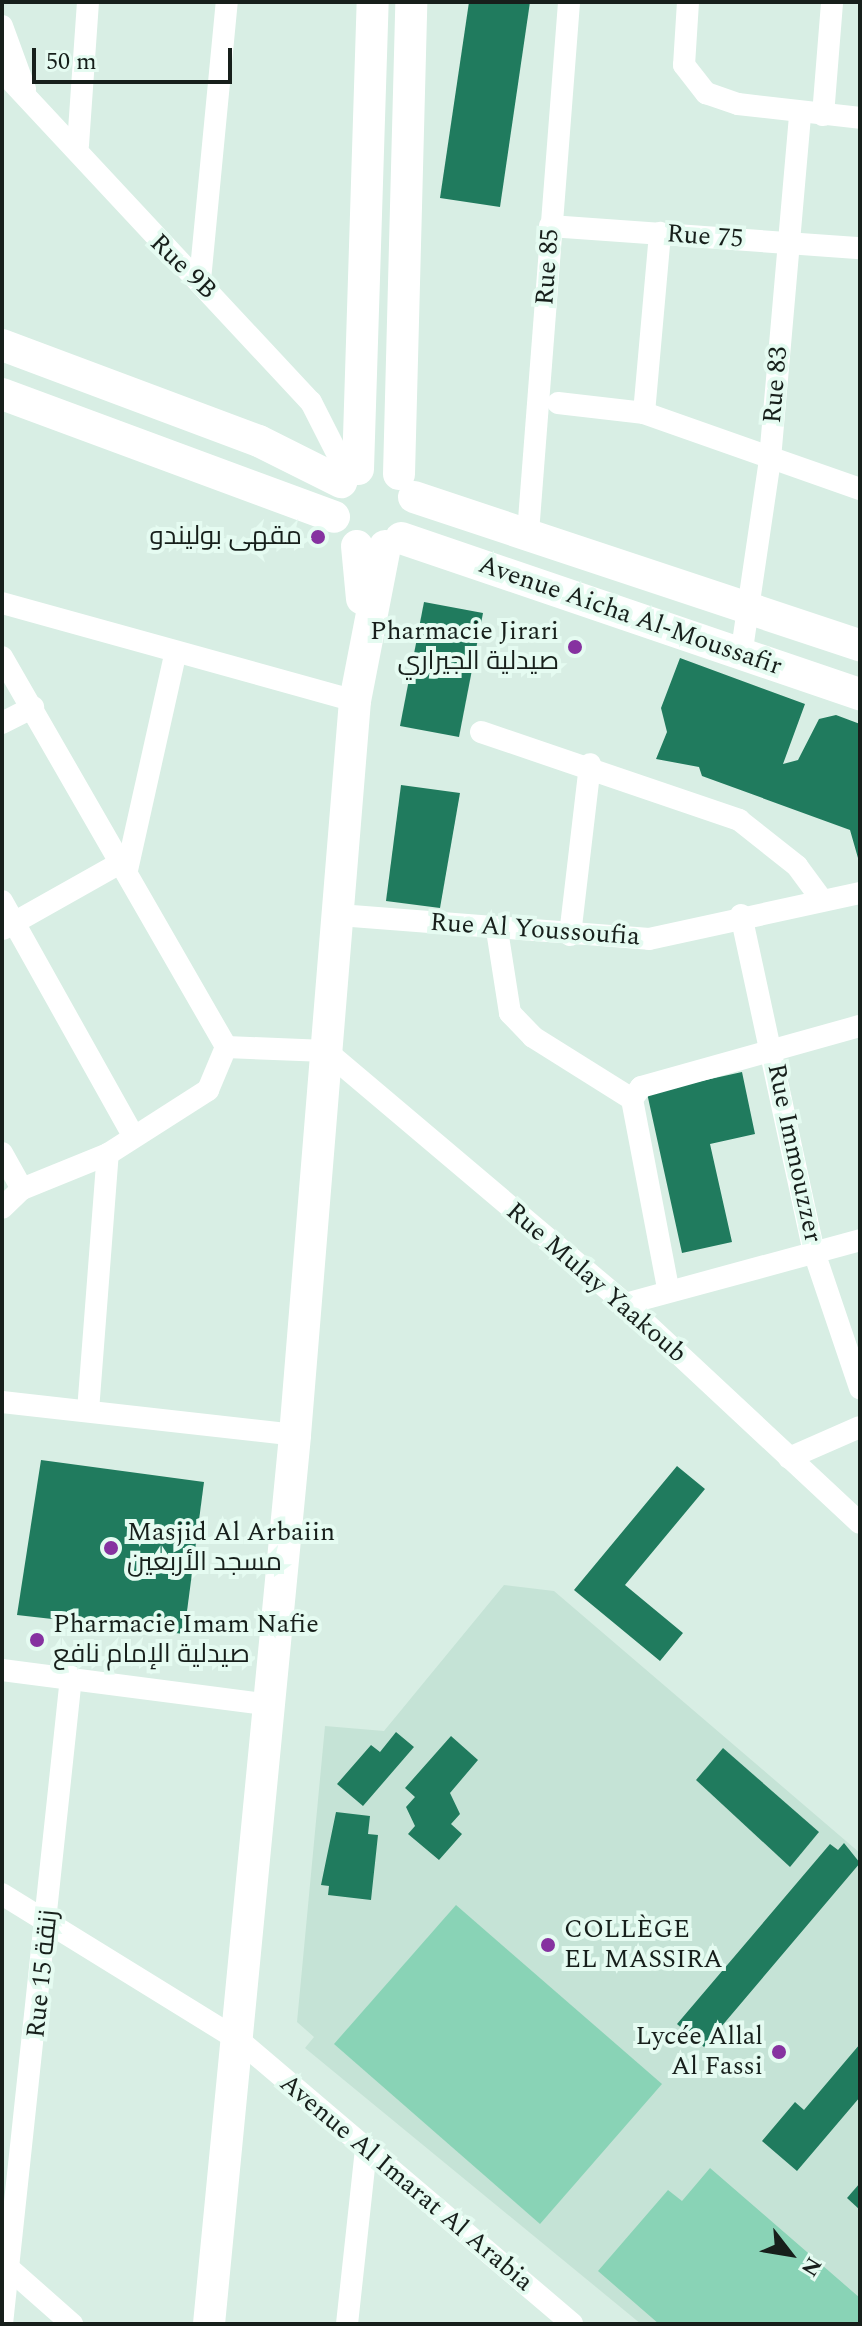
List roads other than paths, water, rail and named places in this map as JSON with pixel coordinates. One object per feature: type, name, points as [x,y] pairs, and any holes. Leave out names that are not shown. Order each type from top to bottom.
[{"type":"street","points":[[78,145],[88,2]]},
{"type":"street","points":[[200,280],[227,2]]},
{"type":"street","points":[[334,517],[349,476],[373,2]]},
{"type":"street","points":[[209,2324],[240,2041],[263,1704],[295,1435],[355,701],[365,622],[381,543],[411,524],[406,486],[411,2]]},
{"type":"street","name":"Rue 85","points":[[528,533],[569,2]]},
{"type":"street","points":[[688,2],[688,74],[706,93],[738,104],[860,118]]},
{"type":"street","name":"Rue 83","points":[[741,656],[752,609],[770,459],[789,243],[832,2]]},
{"type":"street","points":[[2,26],[26,90]]},
{"type":"street","name":"Rue 9B","points":[[2,71],[26,90],[78,145],[133,218],[200,280],[311,402],[349,476]]},
{"type":"street","name":"Rue 75","points":[[550,226],[860,248]]},
{"type":"street","points":[[644,413],[660,233]]},
{"type":"street","points":[[2,345],[349,476]]},
{"type":"street","points":[[2,394],[334,517],[381,543]]},
{"type":"street","points":[[558,403],[644,413],[860,489]]},
{"type":"street","name":"Avenue Aicha Al-Moussafir","points":[[349,476],[406,486],[528,533],[860,645]]},
{"type":"street","name":"Avenue Aicha Al-Moussafir","points":[[381,543],[860,694]]},
{"type":"street","points":[[2,603],[175,656],[355,701]]},
{"type":"street","points":[[8,926],[124,866],[175,656]]},
{"type":"street","points":[[2,657],[226,1047]]},
{"type":"street","points":[[2,723],[33,707]]},
{"type":"street","points":[[481,732],[590,764],[739,820],[797,866],[822,900]]},
{"type":"street","points":[[570,935],[590,764]]},
{"type":"street","name":"Rue Al Youssoufia","points":[[339,915],[497,930],[649,939],[741,915],[860,893]]},
{"type":"street","points":[[2,901],[8,926],[134,1137]]},
{"type":"street","name":"Rue Immouzzer","points":[[741,915],[773,1047],[814,1252],[860,1388]]},
{"type":"street","points":[[497,930],[510,1013],[533,1037],[636,1093],[773,1047],[860,1026]]},
{"type":"street","points":[[226,1047],[326,1051]]},
{"type":"street","points":[[2,1208],[22,1189],[108,1154],[208,1090],[226,1047]]},
{"type":"street","name":"Rue Mulay Yaakoub","points":[[326,1051],[625,1304],[860,1523]]},
{"type":"street","points":[[636,1093],[668,1288]]},
{"type":"street","points":[[2,1153],[22,1189]]},
{"type":"street","points":[[88,1411],[108,1154]]},
{"type":"street","points":[[625,1304],[668,1288],[860,1240]]},
{"type":"street","points":[[2,1402],[295,1435]]},
{"type":"street","points":[[789,1458],[860,1427]]},
{"type":"street","points":[[2,1670],[263,1704]]},
{"type":"street","name":"Rue 15 زنقة","points":[[2,2324],[49,1922],[71,1677]]},
{"type":"street","name":"Avenue Al Imarat Al Arabia","points":[[2,1894],[240,2041],[572,2324]]},
{"type":"street","points":[[347,2324],[366,2148]]},
{"type":"street","points":[[7,2267],[72,2324]]},
{"type":"place","name":"مقهى بوليندو","points":[[318,537]]},
{"type":"place","name":"Pharmacie Jirari صيدلية الجيراري","points":[[575,647]]},
{"type":"place","name":"Masjid Al Arbaiin مسجد الأربعين","points":[[111,1548]]},
{"type":"place","name":"Pharmacie Imam Nafie صيدلية الإمام نافع","points":[[37,1640]]},
{"type":"place","name":"COLLÈGE EL MASSIRA","points":[[548,1945]]},
{"type":"place","name":"Lycée Allal Al Fassi","points":[[779,2052]]}]
